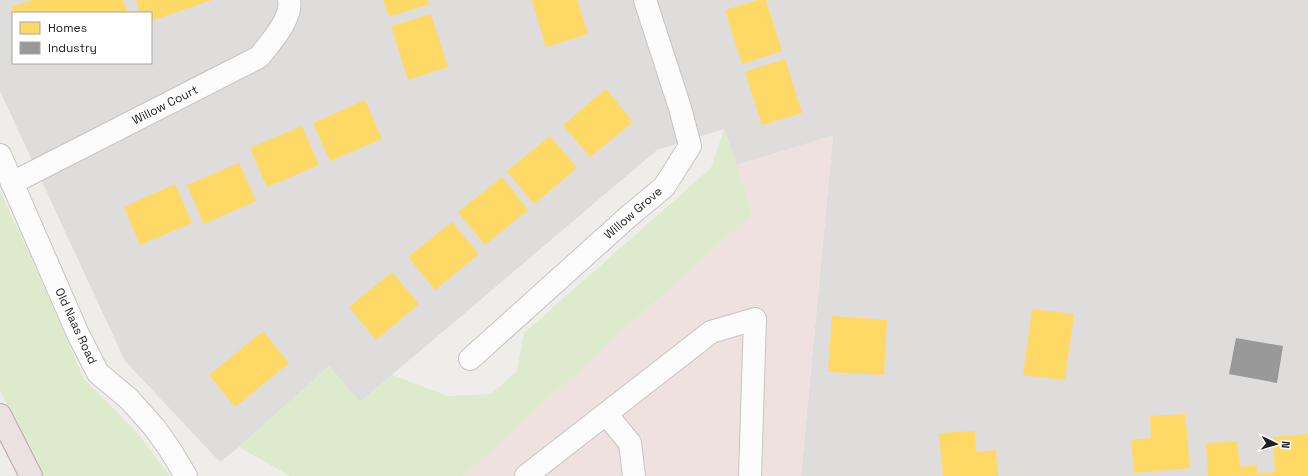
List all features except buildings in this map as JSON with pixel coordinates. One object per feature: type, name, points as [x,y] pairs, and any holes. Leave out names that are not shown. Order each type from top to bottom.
[{"type":"highway","points":[[0,416],[31,476]]},
{"type":"street","name":"Willow Court","points":[[12,183],[259,57],[282,28],[290,6],[289,0]]},
{"type":"street","name":"Willow Grove","points":[[470,359],[664,187],[690,146],[680,108],[645,0]]},
{"type":"street","name":"Old Naas Road","points":[[0,155],[78,334],[98,373],[129,399],[154,427],[186,476]]},
{"type":"street","points":[[526,476],[711,332],[755,319],[750,476]]},
{"type":"street","points":[[606,414],[630,443],[634,476]]},
{"type":"street","points":[[0,429],[19,476]]},
{"type":"shaded area","points":[[0,0],[1308,0],[1308,476],[801,476],[833,136],[737,165],[724,129],[657,150],[360,402],[329,366],[239,447],[220,462],[125,361],[0,91]]},
{"type":"shaded area","points":[[833,135],[801,476],[463,476],[752,214],[737,165]]},
{"type":"green space","points":[[724,129],[752,214],[463,476],[290,476],[239,447],[329,366],[360,402],[392,375],[448,396],[491,394],[517,371],[524,333],[711,168]]},
{"type":"green space","points":[[0,191],[38,273],[84,379],[138,434],[170,476],[41,476],[0,390]]}]
